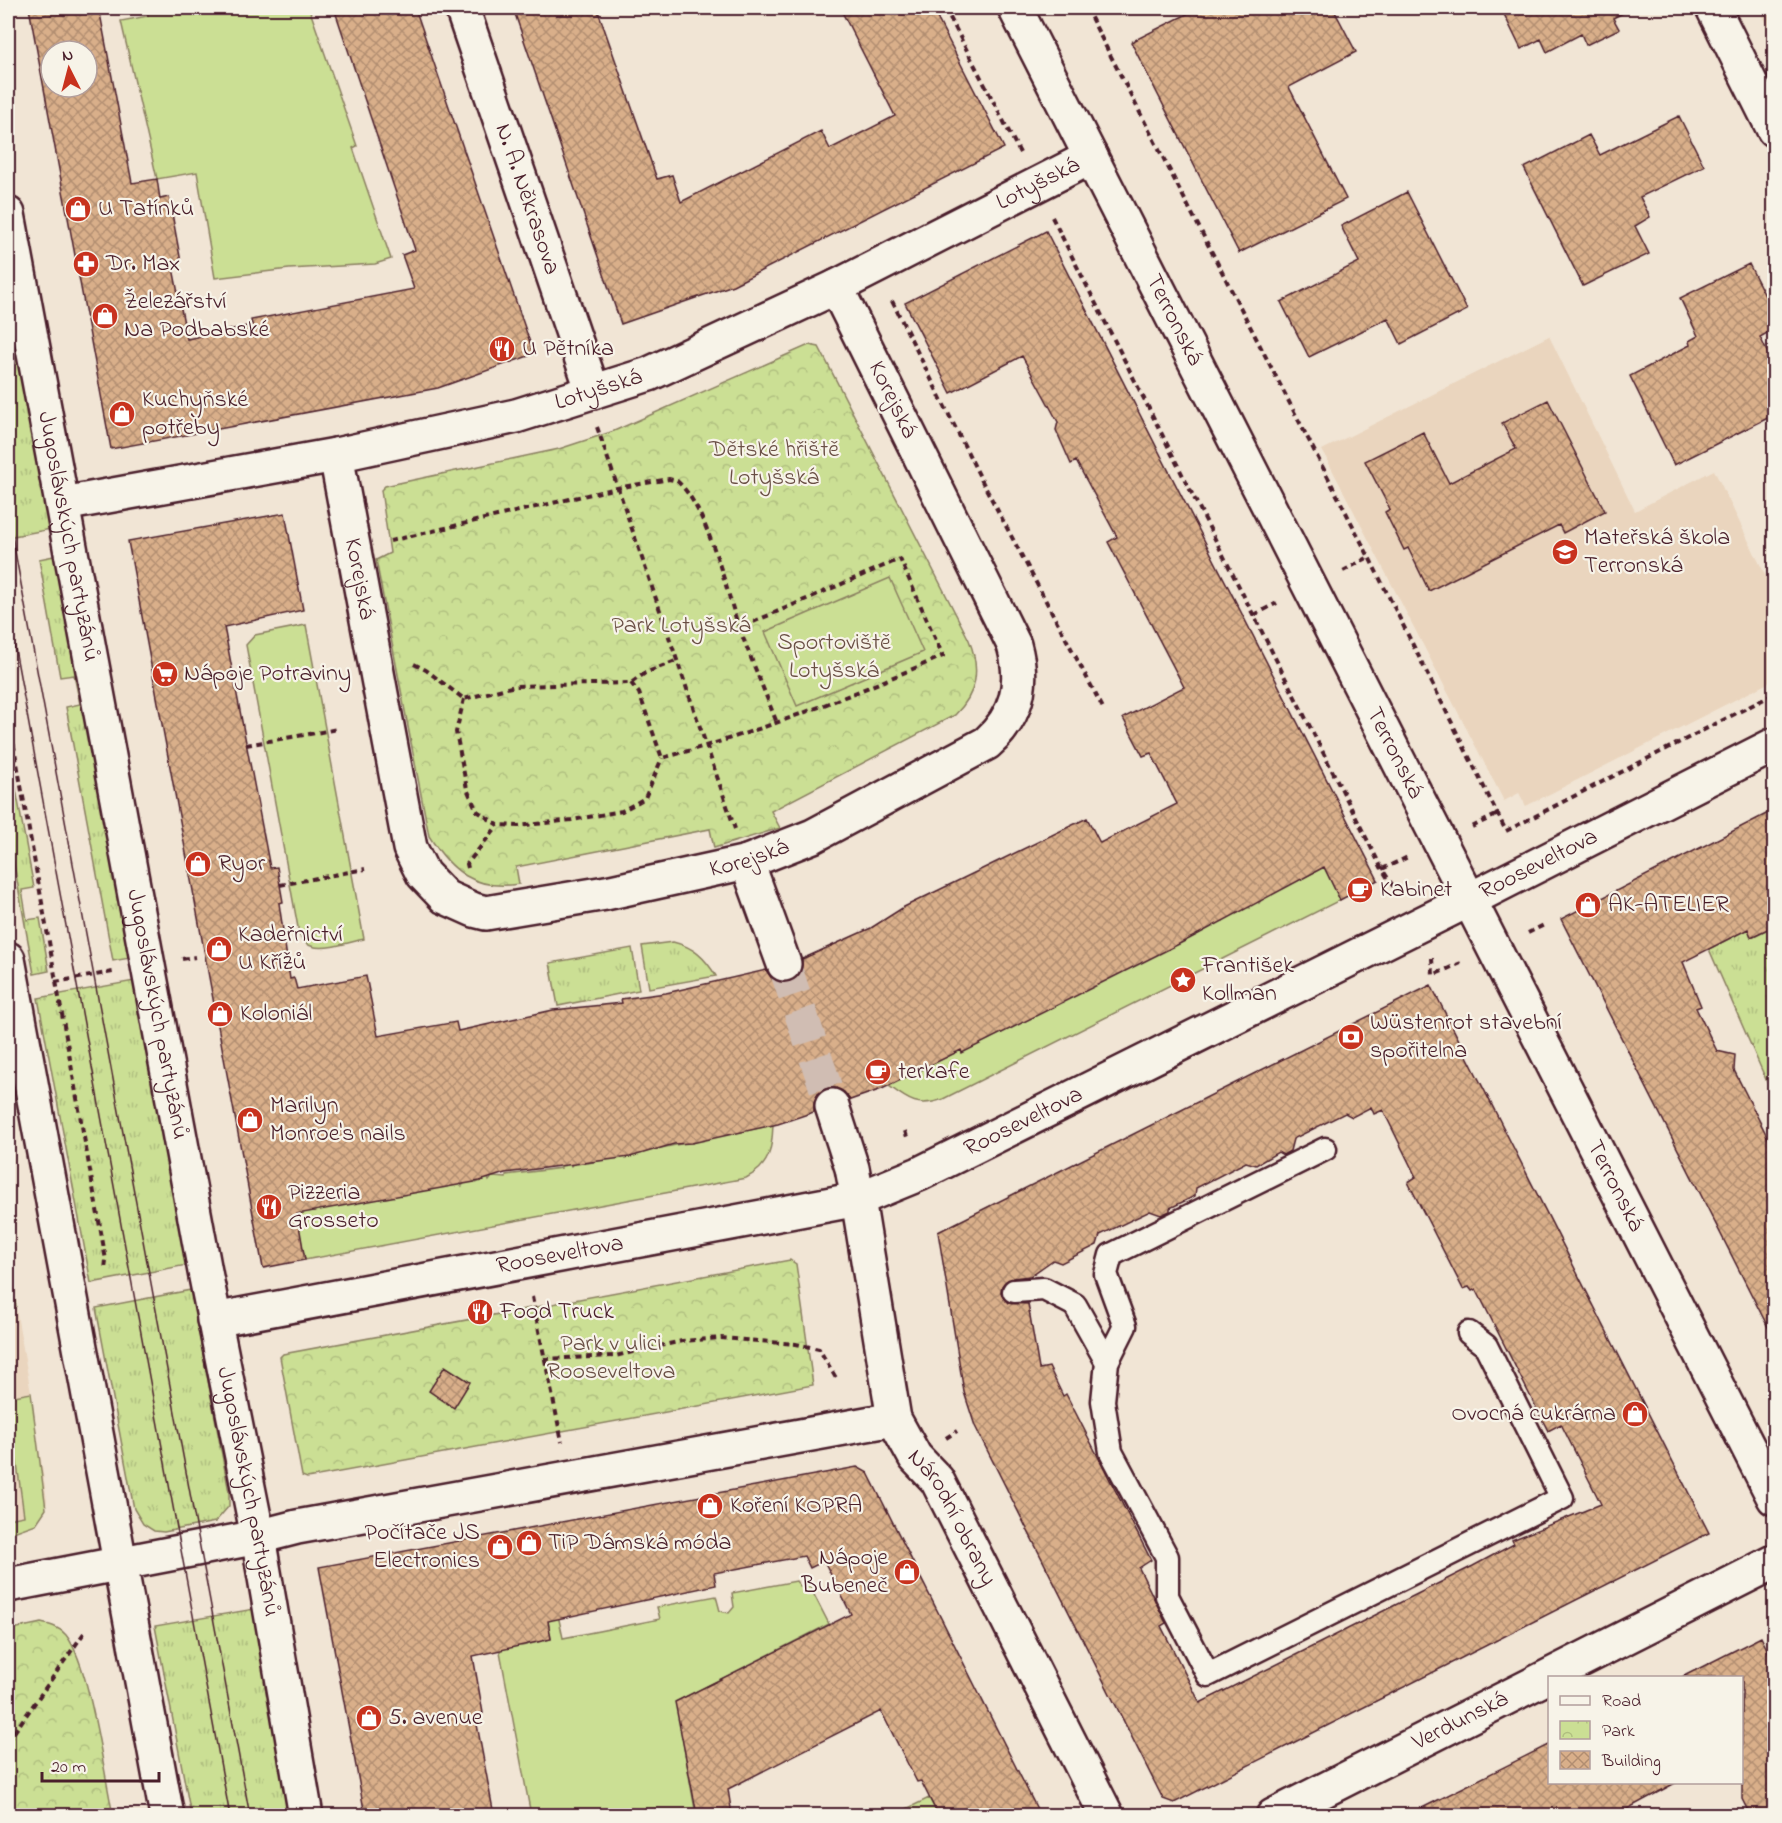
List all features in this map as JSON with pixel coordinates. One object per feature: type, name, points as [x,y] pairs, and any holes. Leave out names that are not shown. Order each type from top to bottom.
[{"type":"street","name":"N. A. Někrasova","points":[[462,8],[593,392]]},
{"type":"street","name":"Terronská","points":[[1015,8],[1471,899],[1774,1498]]},
{"type":"street","points":[[1713,8],[1774,130]]},
{"type":"street","name":"Lotyšská","points":[[63,504],[336,455],[516,416],[650,374],[836,287],[1091,157]]},
{"type":"street","name":"Jugoslávských partyzánů","points":[[8,214],[16,299],[63,504],[147,966],[258,1537],[306,1815]]},
{"type":"street","name":"Korejská","points":[[336,455],[410,848],[423,874],[445,897],[486,913],[606,893],[747,862],[813,836],[987,743],[1000,732],[1010,717],[1017,701],[1020,682],[1019,663],[1014,645],[836,287]]},
{"type":"street","name":"Rooseveltova","points":[[214,1320],[858,1199],[919,1174],[1774,745]]},
{"type":"street","points":[[747,862],[784,964]]},
{"type":"street","points":[[10,974],[167,1815]]},
{"type":"street","name":"Národní obrany","points":[[832,1106],[852,1168],[894,1419],[915,1456],[937,1480],[1107,1815]]},
{"type":"street","points":[[8,1585],[120,1565],[297,1527],[894,1419]]},
{"type":"street","name":"Verdunská","points":[[1548,1676],[1774,1562]]},
{"type":"street","name":"Verdunská","points":[[1273,1815],[1548,1676]]},
{"type":"lane","points":[[1325,1149],[1111,1256],[1106,1274],[1125,1326],[1107,1362],[1103,1401],[1111,1452],[1167,1557],[1167,1596],[1208,1674],[1562,1498],[1486,1346],[1469,1333]]},
{"type":"lane","points":[[1014,1291],[1044,1289],[1075,1305],[1107,1362]]},
{"type":"path","points":[[945,8],[1020,153]]},
{"type":"path","points":[[1086,8],[1353,526],[1506,831],[1774,694]]},
{"type":"path","points":[[1050,212],[1382,869],[1419,924],[1432,951],[1433,975]]},
{"type":"path","points":[[894,290],[892,301],[978,472],[1103,708]]},
{"type":"path","points":[[597,427],[747,862]]},
{"type":"path","points":[[352,549],[617,488],[669,480],[677,481],[684,487],[711,541],[739,628],[777,723]]},
{"type":"path","points":[[662,758],[707,747],[777,723],[862,692],[943,656],[900,559],[739,628]]},
{"type":"path","points":[[464,699],[515,686],[631,683],[645,673],[678,660]]},
{"type":"path","points":[[410,662],[426,670],[464,699]]},
{"type":"path","points":[[464,699],[456,732],[467,789],[477,811],[498,825],[518,826],[622,811],[645,798],[662,758],[639,693],[631,683]]},
{"type":"path","points":[[8,713],[106,1260],[104,1281]]},
{"type":"path","points":[[246,745],[338,729]]},
{"type":"path","points":[[474,910],[467,864],[498,825]]},
{"type":"path","points":[[280,885],[365,869]]},
{"type":"path","points":[[10,974],[57,982],[195,957]]},
{"type":"path","points":[[8,1212],[13,1211]]},
{"type":"path","points":[[526,1260],[544,1359],[570,1477]]},
{"type":"path","points":[[544,1359],[615,1356],[682,1341],[721,1338],[796,1344],[819,1349],[837,1378]]},
{"type":"path","points":[[1769,1621],[1774,1618]]},
{"type":"path","points":[[8,1741],[84,1633]]},
{"type":"shaded area","points":[[1759,8],[1774,8],[1774,38]]},
{"type":"shaded area","name":"Mateřská škola Terronská","points":[[1549,336],[1635,511],[1714,470],[1774,593],[1774,680],[1526,806],[1519,793],[1504,801],[1322,450]]},
{"type":"shaded area","points":[[8,1264],[47,1500],[46,1509],[36,1524],[8,1534]]},
{"type":"green space","points":[[147,8],[309,8],[357,146],[353,148],[391,259],[375,264],[289,269],[215,278],[197,172],[157,179],[121,21],[148,16]]},
{"type":"green space","points":[[8,331],[14,340],[51,529],[8,537]]},
{"type":"green space","name":"Park Lotyšská","points":[[809,345],[819,347],[969,640],[976,671],[968,698],[955,715],[771,811],[780,828],[714,848],[710,829],[516,867],[519,884],[489,884],[466,876],[446,859],[429,836],[376,560],[390,553],[381,490],[385,486],[559,449],[614,431]]},
{"type":"green space","points":[[54,556],[130,958],[113,961],[66,707],[80,704],[74,675],[60,677],[39,559]]},
{"type":"green space","name":"Sportoviště Lotyšská","points":[[890,578],[923,652],[797,706],[765,632]]},
{"type":"green space","points":[[306,625],[364,939],[327,947],[310,945],[303,941],[299,933],[246,645],[255,635]]},
{"type":"green space","points":[[8,746],[34,888],[22,890],[27,920],[40,918],[49,971],[34,974],[8,831]]},
{"type":"green space","points":[[1324,867],[1340,900],[943,1099],[927,1103],[914,1102],[889,1086],[960,1050],[962,1052],[1221,919],[1223,921],[1225,917],[1238,913],[1246,907],[1250,908],[1249,905],[1258,901],[1259,903],[1262,899]]},
{"type":"green space","points":[[1774,926],[1774,1098],[1709,949],[1748,929],[1752,937]]},
{"type":"green space","points":[[673,942],[698,954],[716,976],[649,988],[642,946]]},
{"type":"green space","points":[[632,948],[639,990],[558,1006],[550,963]]},
{"type":"green space","points":[[134,981],[187,1265],[91,1283],[38,998]]},
{"type":"green space","points":[[773,1125],[772,1142],[765,1162],[746,1178],[305,1260],[296,1214],[461,1183],[462,1186],[465,1182],[475,1181],[476,1183],[488,1178],[489,1181],[492,1177],[506,1178],[506,1175],[561,1168],[560,1165],[570,1163],[571,1166],[574,1162],[588,1163]]},
{"type":"green space","name":"Park v ulici Rooseveltova","points":[[790,1260],[796,1264],[813,1385],[307,1478],[302,1476],[280,1357],[283,1354]]},
{"type":"green space","points":[[8,1268],[16,1306],[8,1307]]},
{"type":"green space","points":[[191,1290],[229,1492],[229,1506],[215,1522],[164,1532],[154,1531],[143,1524],[134,1509],[96,1308]]},
{"type":"green space","points":[[31,1393],[46,1509],[36,1524],[8,1534],[8,1519],[24,1516],[8,1397]]},
{"type":"green space","points":[[796,1581],[801,1587],[810,1587],[829,1624],[676,1702],[696,1815],[531,1815],[498,1641],[522,1646],[551,1639],[547,1615],[555,1601],[563,1638],[660,1619],[657,1607],[716,1596],[720,1611],[729,1613],[734,1607],[732,1593]]},
{"type":"green space","points":[[254,1609],[289,1815],[191,1815],[155,1626]]},
{"type":"green space","points":[[41,1623],[61,1630],[75,1650],[89,1694],[113,1815],[13,1815],[8,1794],[8,1630]]},
{"type":"green space","points":[[929,1798],[938,1815],[894,1815]]},
{"type":"building","points":[[29,8],[99,8],[132,183],[157,179],[160,199],[169,197],[181,262],[172,263],[187,339],[252,325],[251,320],[414,289],[402,255],[415,250],[334,8],[415,8],[534,354],[438,388],[111,449],[46,99],[99,99],[99,39],[39,39],[39,62]]},
{"type":"building","points":[[513,8],[597,8],[657,179],[672,175],[681,202],[821,131],[830,149],[895,116],[840,8],[932,8],[1004,148],[733,285],[621,324]]},
{"type":"building","points":[[1199,8],[1333,8],[1356,52],[1289,87],[1346,199],[1239,253],[1131,42]]},
{"type":"building","points":[[1501,8],[1633,8],[1613,18],[1619,29],[1586,45],[1581,34],[1547,52],[1541,39],[1521,49]]},
{"type":"building","points":[[1679,116],[1704,166],[1640,197],[1650,217],[1635,226],[1649,254],[1583,286],[1524,168],[1589,135],[1600,155]]},
{"type":"building","points":[[1407,192],[1467,310],[1401,344],[1388,318],[1309,357],[1281,302],[1359,262],[1341,226]]},
{"type":"building","points":[[1046,231],[1378,880],[1340,900],[1324,867],[1189,939],[962,1053],[961,1050],[882,1089],[850,1100],[844,1092],[836,1088],[826,1088],[818,1094],[814,1102],[814,1112],[778,1124],[692,1143],[674,1144],[630,1157],[505,1173],[480,1181],[297,1214],[305,1260],[263,1268],[128,541],[285,513],[303,610],[224,627],[270,868],[277,867],[283,902],[279,903],[290,979],[294,978],[297,989],[366,976],[378,1036],[456,1022],[458,1031],[553,1010],[622,1003],[621,999],[666,993],[766,970],[772,979],[790,982],[799,976],[802,959],[871,928],[904,907],[1087,818],[1100,843],[1177,804],[1151,753],[1143,756],[1123,718],[1184,687],[1108,542],[1117,537],[1076,461],[1071,464],[1056,430],[1058,422],[1022,356],[951,393],[905,303]]},
{"type":"building","points":[[1749,264],[1774,314],[1774,329],[1760,337],[1774,366],[1774,415],[1674,465],[1630,376],[1690,345],[1689,341],[1698,336],[1680,298]]},
{"type":"building","points":[[1548,400],[1605,511],[1563,533],[1559,525],[1429,591],[1408,548],[1404,550],[1385,512],[1390,509],[1365,461],[1423,432],[1449,483],[1516,449],[1502,423]]},
{"type":"building","points":[[1774,810],[1774,926],[1751,937],[1748,929],[1683,962],[1701,1006],[1696,1008],[1717,1051],[1735,1055],[1734,1070],[1774,1150],[1774,1339],[1561,919]]},
{"type":"building","points":[[1431,985],[1709,1533],[1174,1803],[1163,1799],[975,1426],[964,1392],[938,1232]],"holes":[[[1371,1107],[1374,1114],[1383,1110],[1416,1177],[1408,1182],[1463,1289],[1469,1287],[1472,1291],[1476,1289],[1548,1431],[1561,1424],[1601,1504],[1512,1540],[1514,1544],[1473,1566],[1200,1703],[1161,1626],[1166,1623],[1139,1568],[1151,1560],[1066,1394],[1063,1396],[1049,1367],[1039,1369],[1028,1304],[1008,1303],[1001,1292],[1002,1286],[1013,1278],[1030,1276],[1053,1260],[1061,1263],[1097,1245],[1100,1235],[1150,1211],[1161,1215],[1170,1211],[1170,1208],[1195,1196],[1196,1188],[1246,1162],[1256,1165],[1278,1152],[1283,1155],[1290,1151],[1293,1139],[1345,1113],[1352,1117]]]},
{"type":"building","points":[[445,1366],[470,1382],[454,1408],[429,1391]]},
{"type":"building","points":[[857,1467],[868,1473],[1040,1815],[938,1815],[921,1781],[917,1782],[881,1711],[728,1789],[732,1815],[697,1815],[675,1702],[851,1614],[824,1561],[810,1568],[804,1556],[714,1573],[716,1585],[548,1621],[551,1639],[473,1656],[483,1713],[475,1714],[494,1815],[365,1815],[319,1567]]},
{"type":"building","points":[[1761,1637],[1774,1663],[1774,1815],[1750,1815],[1742,1799],[1743,1676],[1684,1676]]},
{"type":"building","points":[[1548,1745],[1548,1784],[1673,1784],[1616,1815],[1408,1815]]},
{"type":"tunnel","points":[[784,964],[832,1106]]},
{"type":"tram line","points":[[8,514],[250,1816]]},
{"type":"tram line","points":[[8,611],[230,1816]]},
{"type":"place","name":"U Tatínků","points":[[78,209]]},
{"type":"place","name":"Dr. Max","points":[[86,264]]},
{"type":"place","name":"Železářství Na Podbabské","points":[[105,316]]},
{"type":"place","name":"U Pětníka","points":[[502,349]]},
{"type":"place","name":"Kuchyňské potřeby","points":[[122,414]]},
{"type":"place","name":"Mateřská škola Terronská","points":[[1565,552]]},
{"type":"place","name":"Nápoje Potraviny","points":[[165,674]]},
{"type":"place","name":"Ryor","points":[[198,864]]},
{"type":"place","name":"Kabinet","points":[[1360,890]]},
{"type":"place","name":"AK-ATELIER","points":[[1588,905]]},
{"type":"place","name":"Kadeřnictví U Křížů","points":[[219,949]]},
{"type":"place","name":"František Kollman","points":[[1183,980]]},
{"type":"place","name":"Koloniál","points":[[220,1014]]},
{"type":"place","name":"Wüstenrot stavební spořitelna","points":[[1351,1037]]},
{"type":"place","name":"terkafe","points":[[878,1072]]},
{"type":"place","name":"Marilyn Monroe's nails","points":[[250,1120]]},
{"type":"place","name":"Pizzeria Grosseto","points":[[269,1207]]},
{"type":"place","name":"Food Truck","points":[[480,1312]]},
{"type":"place","name":"Ovocná cukrárna","points":[[1635,1414]]},
{"type":"place","name":"Koření KOPRA","points":[[710,1506]]},
{"type":"place","name":"TiP Dámská móda","points":[[529,1543]]},
{"type":"place","name":"Počítače JS Electronics","points":[[500,1547]]},
{"type":"place","name":"Nápoje Bubeneč","points":[[907,1572]]},
{"type":"place","name":"5. avenue","points":[[369,1718]]},
{"type":"park label","name":"Dětské hřiště Lotyšská","points":[[774,464]]}]
